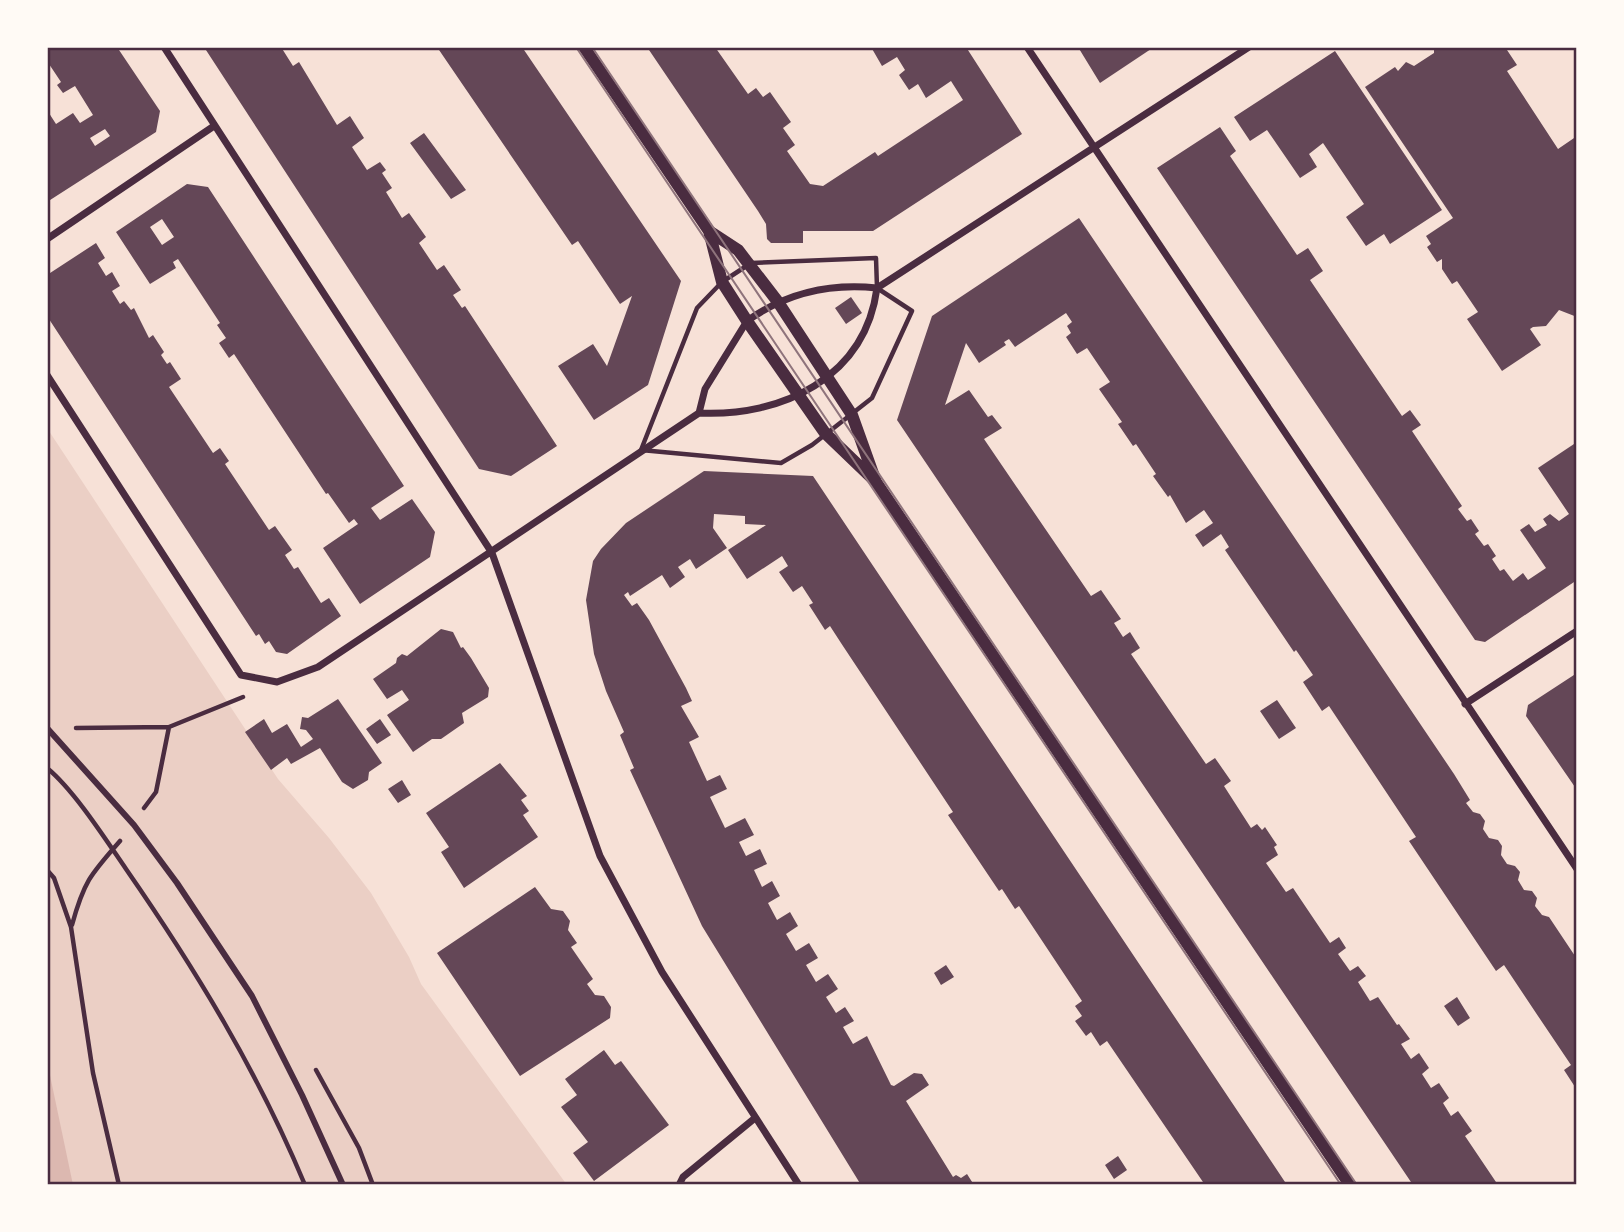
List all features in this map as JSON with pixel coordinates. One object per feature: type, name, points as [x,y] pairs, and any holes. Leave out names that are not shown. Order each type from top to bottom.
[{"type":"street","points":[[164,47],[492,553],[600,856],[662,972],[799,1185]]},
{"type":"street","points":[[584,47],[709,231],[722,282],[747,321],[825,433],[876,482],[1350,1185]]},
{"type":"street","points":[[1027,47],[1577,869]]},
{"type":"street","points":[[699,413],[705,389],[747,321],[778,302],[811,291],[850,285],[877,288],[1094,150],[1249,47]]},
{"type":"street","points":[[47,239],[214,125]]},
{"type":"street","points":[[709,231],[738,250],[778,302],[852,415],[876,482]]},
{"type":"street","points":[[47,375],[240,675],[277,682],[318,667],[699,413],[734,412],[782,404],[828,378],[853,349],[874,312],[877,288]]},
{"type":"street","points":[[1465,704],[1577,631]]},
{"type":"street","points":[[47,729],[134,825],[177,883],[252,996],[302,1095],[342,1185]]},
{"type":"street","points":[[679,1185],[683,1177],[755,1118]]},
{"type":"path","points":[[66,728],[169,727],[231,702]]},
{"type":"path","points":[[47,768],[112,849],[213,1000],[248,1060],[305,1185]]},
{"type":"path","points":[[47,870],[54,878],[71,927],[93,1073],[119,1185]]},
{"type":"shaded area","points":[[47,428],[278,779],[329,838],[371,893],[409,957],[421,984],[567,1185],[47,1185]]},
{"type":"shaded area","points":[[47,1061],[73,1185],[47,1185]]},
{"type":"building","points":[[47,47],[117,47],[160,111],[156,132],[47,202],[47,110],[56,124],[73,113],[80,123],[93,115],[75,86],[63,93],[57,85],[61,82],[47,61]],"holes":[[[105,129],[110,136],[95,146],[90,138]]]},
{"type":"building","points":[[204,47],[281,47],[293,66],[299,62],[337,125],[350,116],[364,138],[352,147],[367,170],[380,162],[386,170],[382,173],[392,188],[386,192],[402,218],[409,213],[426,237],[419,243],[437,270],[444,265],[461,290],[453,295],[462,308],[465,306],[557,446],[511,476],[479,469]]},
{"type":"building","points":[[437,47],[522,47],[681,281],[648,385],[594,420],[558,366],[593,344],[607,366],[632,296],[620,304],[578,241],[572,245]]},
{"type":"building","points":[[647,47],[715,47],[748,94],[756,88],[763,97],[770,92],[791,122],[783,128],[795,145],[787,151],[810,184],[823,186],[875,152],[878,156],[963,100],[951,81],[926,98],[918,84],[909,90],[899,75],[905,70],[897,57],[882,66],[871,47],[966,47],[1022,134],[873,231],[803,231],[803,243],[771,243],[767,239],[766,224],[758,211]]},
{"type":"building","points":[[1078,47],[1154,47],[1100,83]]},
{"type":"building","points":[[1434,47],[1505,47],[1517,65],[1507,71],[1558,149],[1577,136],[1577,317],[1559,310],[1546,326],[1530,329],[1541,345],[1502,371],[1467,319],[1478,312],[1457,281],[1452,284],[1442,269],[1442,259],[1437,262],[1427,247],[1431,244],[1426,236],[1453,218],[1365,87],[1395,67],[1398,71],[1406,62],[1414,66],[1434,53]]},
{"type":"building","points":[[1335,51],[1442,210],[1390,244],[1384,234],[1366,246],[1346,217],[1364,204],[1323,143],[1309,154],[1317,167],[1300,178],[1267,130],[1250,141],[1234,117]]},
{"type":"building","points":[[1220,127],[1236,151],[1230,156],[1297,255],[1308,248],[1323,271],[1310,280],[1402,416],[1410,410],[1421,425],[1412,431],[1462,506],[1458,509],[1467,521],[1471,519],[1479,531],[1475,534],[1484,546],[1488,544],[1496,556],[1492,559],[1500,571],[1504,569],[1513,581],[1523,573],[1528,580],[1546,568],[1520,530],[1529,524],[1535,532],[1547,525],[1543,519],[1550,514],[1559,521],[1569,514],[1538,468],[1577,442],[1577,580],[1485,642],[1475,640],[1157,168]]},
{"type":"building","points":[[424,133],[466,190],[451,199],[410,143]]},
{"type":"building","points":[[187,184],[208,187],[404,486],[371,508],[380,520],[412,499],[435,532],[430,557],[360,604],[323,548],[358,524],[354,519],[349,523],[328,493],[326,494],[234,354],[229,358],[219,343],[226,338],[217,325],[220,323],[178,259],[173,262],[176,268],[150,284],[116,232]],"holes":[[[162,219],[174,237],[162,245],[150,227]]]},
{"type":"building","points":[[1079,218],[1454,774],[1470,800],[1466,803],[1485,821],[1483,829],[1489,838],[1498,840],[1502,846],[1501,855],[1507,864],[1515,866],[1520,872],[1518,880],[1524,890],[1532,891],[1537,898],[1535,906],[1542,915],[1549,917],[1577,959],[1577,1090],[1564,1070],[1571,1065],[1504,965],[1496,971],[1409,841],[1416,837],[1329,706],[1322,711],[1303,682],[1313,675],[1296,650],[1294,652],[1225,550],[1229,547],[1221,534],[1203,547],[1195,535],[1213,523],[1204,510],[1186,523],[1170,495],[1168,497],[1153,476],[1156,474],[1136,444],[1133,446],[1118,424],[1122,422],[1099,389],[1110,382],[1087,348],[1077,354],[1066,337],[1071,333],[1067,326],[1072,322],[1066,313],[1015,347],[1009,339],[1004,342],[1006,345],[979,363],[966,343],[945,405],[969,390],[988,417],[992,415],[1002,428],[984,439],[1091,596],[1101,590],[1121,619],[1114,623],[1123,637],[1130,632],[1140,648],[1131,654],[1206,764],[1215,758],[1231,781],[1224,786],[1251,828],[1257,824],[1262,830],[1265,827],[1277,845],[1274,847],[1278,855],[1266,863],[1286,892],[1293,888],[1330,943],[1339,937],[1346,948],[1338,954],[1350,971],[1358,966],[1366,976],[1358,982],[1370,1001],[1378,997],[1410,1039],[1401,1044],[1411,1059],[1419,1053],[1429,1068],[1422,1074],[1431,1088],[1439,1083],[1449,1098],[1443,1103],[1451,1116],[1458,1111],[1472,1131],[1465,1136],[1498,1185],[1413,1185],[897,420],[932,316]]},
{"type":"building","points":[[96,243],[105,258],[98,263],[106,276],[112,272],[120,286],[112,291],[120,304],[124,301],[131,310],[134,308],[149,338],[153,335],[164,352],[161,355],[167,364],[170,362],[181,379],[169,387],[213,453],[220,448],[229,461],[225,464],[269,530],[275,526],[292,550],[285,555],[294,569],[298,567],[321,603],[329,598],[341,616],[287,654],[276,652],[269,641],[265,644],[259,634],[256,636],[47,316],[47,275]]},
{"type":"building","points":[[851,297],[862,313],[846,324],[835,308]]},
{"type":"building","points":[[704,471],[813,476],[1287,1185],[1205,1185],[1107,1041],[1100,1046],[1091,1032],[1086,1036],[1075,1021],[1082,1016],[1075,1006],[1082,1001],[1019,906],[1015,909],[1002,889],[999,891],[948,815],[953,812],[830,626],[825,630],[809,605],[813,603],[802,586],[793,592],[779,572],[788,566],[782,556],[747,579],[728,550],[766,525],[745,524],[745,516],[714,514],[713,528],[727,548],[696,569],[690,559],[678,567],[685,577],[670,588],[662,575],[630,596],[628,592],[624,595],[632,606],[637,603],[649,620],[686,688],[692,701],[681,706],[699,737],[689,742],[707,781],[720,775],[727,789],[710,797],[725,828],[745,818],[754,835],[739,842],[746,856],[760,849],[767,864],[754,870],[762,887],[772,881],[780,896],[768,903],[777,920],[790,912],[798,926],[786,934],[796,951],[809,943],[818,958],[806,965],[816,982],[828,974],[838,989],[826,997],[836,1013],[845,1007],[854,1021],[843,1027],[853,1044],[867,1036],[891,1085],[894,1086],[914,1073],[922,1074],[929,1085],[906,1101],[953,1177],[956,1175],[961,1178],[967,1174],[974,1185],[861,1185],[702,926],[630,770],[634,768],[620,735],[624,732],[594,654],[586,600],[593,561],[626,523]]},
{"type":"building","points":[[441,629],[453,632],[461,648],[463,647],[471,658],[489,688],[488,697],[462,713],[464,723],[441,739],[432,739],[413,752],[387,715],[409,700],[402,690],[387,699],[373,679],[396,663],[402,654],[407,656]]},
{"type":"building","points":[[1577,673],[1577,790],[1526,716],[1528,705]]},
{"type":"building","points":[[338,699],[382,763],[369,772],[368,780],[353,789],[342,782],[320,748],[291,764],[287,758],[271,770],[245,732],[264,719],[272,733],[287,724],[301,747],[313,739],[306,730],[300,729],[302,717],[308,718]]},
{"type":"building","points":[[1277,700],[1296,728],[1279,739],[1260,711]]},
{"type":"building","points":[[380,719],[391,735],[377,744],[366,729]]},
{"type":"building","points":[[500,763],[527,796],[521,800],[529,811],[523,815],[538,837],[464,888],[441,852],[449,847],[426,813]]},
{"type":"building","points":[[402,780],[411,795],[398,803],[388,789]]},
{"type":"building","points":[[535,887],[551,909],[563,911],[570,921],[568,930],[577,943],[571,947],[593,979],[587,984],[595,995],[604,996],[611,1007],[610,1018],[520,1076],[437,953]]},
{"type":"building","points":[[946,965],[954,977],[941,985],[934,973]]},
{"type":"building","points":[[1457,997],[1470,1018],[1458,1026],[1444,1006]]},
{"type":"building","points":[[604,1050],[615,1065],[621,1061],[669,1125],[594,1181],[573,1153],[588,1142],[561,1107],[577,1095],[565,1079]]},
{"type":"building","points":[[1118,1156],[1127,1170],[1114,1179],[1105,1165]]},
{"type":"tram line","points":[[576,47],[1341,1185]]},
{"type":"tram line","points":[[592,47],[1357,1185]]}]
